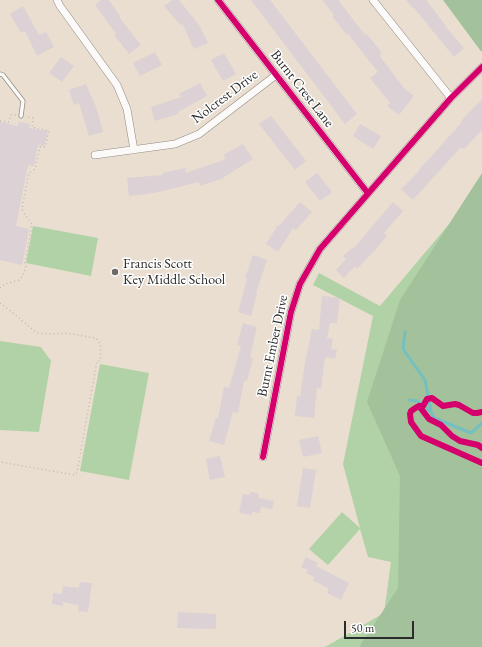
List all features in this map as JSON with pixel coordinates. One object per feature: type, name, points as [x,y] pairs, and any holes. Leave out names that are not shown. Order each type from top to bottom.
[{"type":"street","points":[[57,0],[117,85],[127,109],[134,150]]},
{"type":"street","name":"Burnt Crest Lane","points":[[218,0],[367,192]]},
{"type":"street","points":[[374,0],[451,98]]},
{"type":"street","name":"Burnt Ember Drive","points":[[263,457],[291,312],[300,284],[320,249],[367,192],[451,98],[482,67]]},
{"type":"street","name":"Nolcrest Drive","points":[[95,156],[175,144],[199,134],[276,75]]},
{"type":"lane","points":[[0,74],[4,75],[23,101],[22,116]]},
{"type":"path","points":[[0,120],[9,122],[10,114],[33,118],[32,127],[49,131],[45,147],[40,147],[35,169],[28,173],[22,209],[32,224],[25,263],[26,267],[22,277],[19,280],[5,284],[0,288]]},
{"type":"path","points":[[0,303],[38,333],[65,333],[96,338],[100,343],[101,351],[100,361],[97,361],[77,472],[75,475],[0,462]]},
{"type":"green space","points":[[443,0],[482,0],[482,52],[480,50]]},
{"type":"green space","points":[[482,173],[482,647],[359,647],[398,588],[400,476],[367,402],[400,300]]},
{"type":"green space","points":[[482,185],[482,647],[325,647],[384,613],[391,562],[368,557],[360,529],[328,565],[309,549],[342,512],[360,528],[343,464],[373,316],[313,285],[319,273],[380,306]]},
{"type":"green space","points":[[33,226],[98,238],[91,276],[26,263]]},
{"type":"green space","points":[[0,341],[41,347],[51,361],[39,432],[0,430]]},
{"type":"green space","points":[[100,364],[149,373],[129,480],[80,471]]},
{"type":"building","points":[[101,0],[109,0],[120,16],[119,17],[141,45],[129,54],[114,35],[116,34],[95,5]]},
{"type":"building","points":[[172,0],[179,0],[199,25],[208,43],[194,49],[182,23],[180,25],[164,6]]},
{"type":"building","points":[[251,0],[270,0],[357,114],[345,124]]},
{"type":"building","points":[[322,0],[338,0],[365,35],[367,34],[382,53],[379,55],[404,88],[414,96],[399,115],[387,106],[390,103],[370,78],[378,72],[332,16],[334,15]]},
{"type":"building","points":[[406,0],[426,0],[445,26],[464,48],[454,57]]},
{"type":"building","points":[[23,6],[39,35],[46,32],[54,47],[37,56],[25,31],[21,33],[10,14]]},
{"type":"building","points":[[155,52],[162,65],[140,76],[133,63]]},
{"type":"building","points":[[224,53],[236,74],[223,81],[211,60]]},
{"type":"building","points":[[61,57],[74,66],[62,82],[49,73]]},
{"type":"building","points":[[200,83],[207,96],[178,112],[178,114],[155,121],[151,107],[181,97],[179,94]]},
{"type":"building","points":[[86,84],[97,110],[103,132],[89,136],[79,103],[74,105],[69,90]]},
{"type":"building","points":[[482,99],[482,130],[464,149],[460,148],[413,200],[401,189],[419,171],[462,122],[461,121]]},
{"type":"building","points":[[271,116],[306,161],[295,170],[259,124]]},
{"type":"building","points":[[0,122],[18,126],[18,122],[30,124],[29,128],[48,131],[44,146],[38,145],[34,166],[28,165],[16,226],[29,229],[22,265],[0,260]]},
{"type":"building","points":[[360,124],[381,136],[373,149],[353,136]]},
{"type":"building","points":[[243,144],[253,159],[224,178],[200,186],[199,182],[154,193],[129,196],[127,178],[163,175],[163,173],[185,168],[186,173],[226,159],[223,155]]},
{"type":"building","points":[[317,173],[332,192],[320,201],[305,182]]},
{"type":"building","points":[[300,202],[312,212],[296,230],[293,228],[278,252],[266,244],[278,225],[279,226]]},
{"type":"building","points":[[393,202],[403,211],[384,233],[387,236],[358,268],[354,267],[344,278],[336,270],[346,259],[343,256],[352,248],[353,249]]},
{"type":"building","points":[[253,255],[267,260],[256,293],[251,316],[238,312],[247,279],[245,278]]},
{"type":"building","points":[[322,296],[340,298],[337,323],[330,323],[327,338],[333,339],[331,349],[337,350],[335,359],[325,357],[321,389],[317,388],[314,418],[295,416],[297,396],[300,397],[312,329],[319,330]]},
{"type":"building","points":[[243,323],[257,327],[250,357],[253,358],[247,381],[244,381],[238,413],[233,412],[224,445],[209,441],[216,418],[218,418],[224,387],[229,388],[241,346],[237,345]]},
{"type":"building","points":[[318,436],[322,453],[303,457],[299,440]]},
{"type":"building","points":[[220,456],[225,477],[210,480],[206,459]]},
{"type":"building","points":[[303,468],[316,470],[310,508],[297,506]]},
{"type":"building","points":[[251,492],[258,493],[259,498],[274,501],[272,509],[261,507],[260,513],[252,512],[252,515],[239,513],[243,494],[249,495]]},
{"type":"building","points":[[306,557],[318,563],[316,566],[349,583],[341,600],[327,593],[329,589],[313,580],[314,577],[306,573],[308,570],[301,567]]},
{"type":"building","points":[[80,582],[92,583],[88,612],[78,611],[79,605],[63,602],[63,606],[52,604],[53,593],[62,594],[63,586],[79,588]]},
{"type":"building","points":[[178,612],[216,614],[216,629],[177,628]]},
{"type":"waterway","points":[[405,332],[403,349],[425,380],[431,412],[434,418],[471,433],[482,423]]},
{"type":"waterway","points":[[409,400],[417,401],[431,412]]},
{"type":"cycle path","points":[[218,0],[367,192]]},
{"type":"cycle path","points":[[263,457],[291,312],[300,284],[320,249],[451,98],[482,67]]},
{"type":"cycle path","points":[[482,412],[473,413],[455,404],[443,406],[432,398],[427,399],[423,406],[417,407],[411,411],[410,414],[411,422],[421,436],[482,463]]},
{"type":"cycle path","points":[[419,406],[429,419],[441,425],[452,436],[460,441],[478,445],[482,448]]},
{"type":"place","name":"Francis Scott Key Middle School","points":[[115,272]]}]
